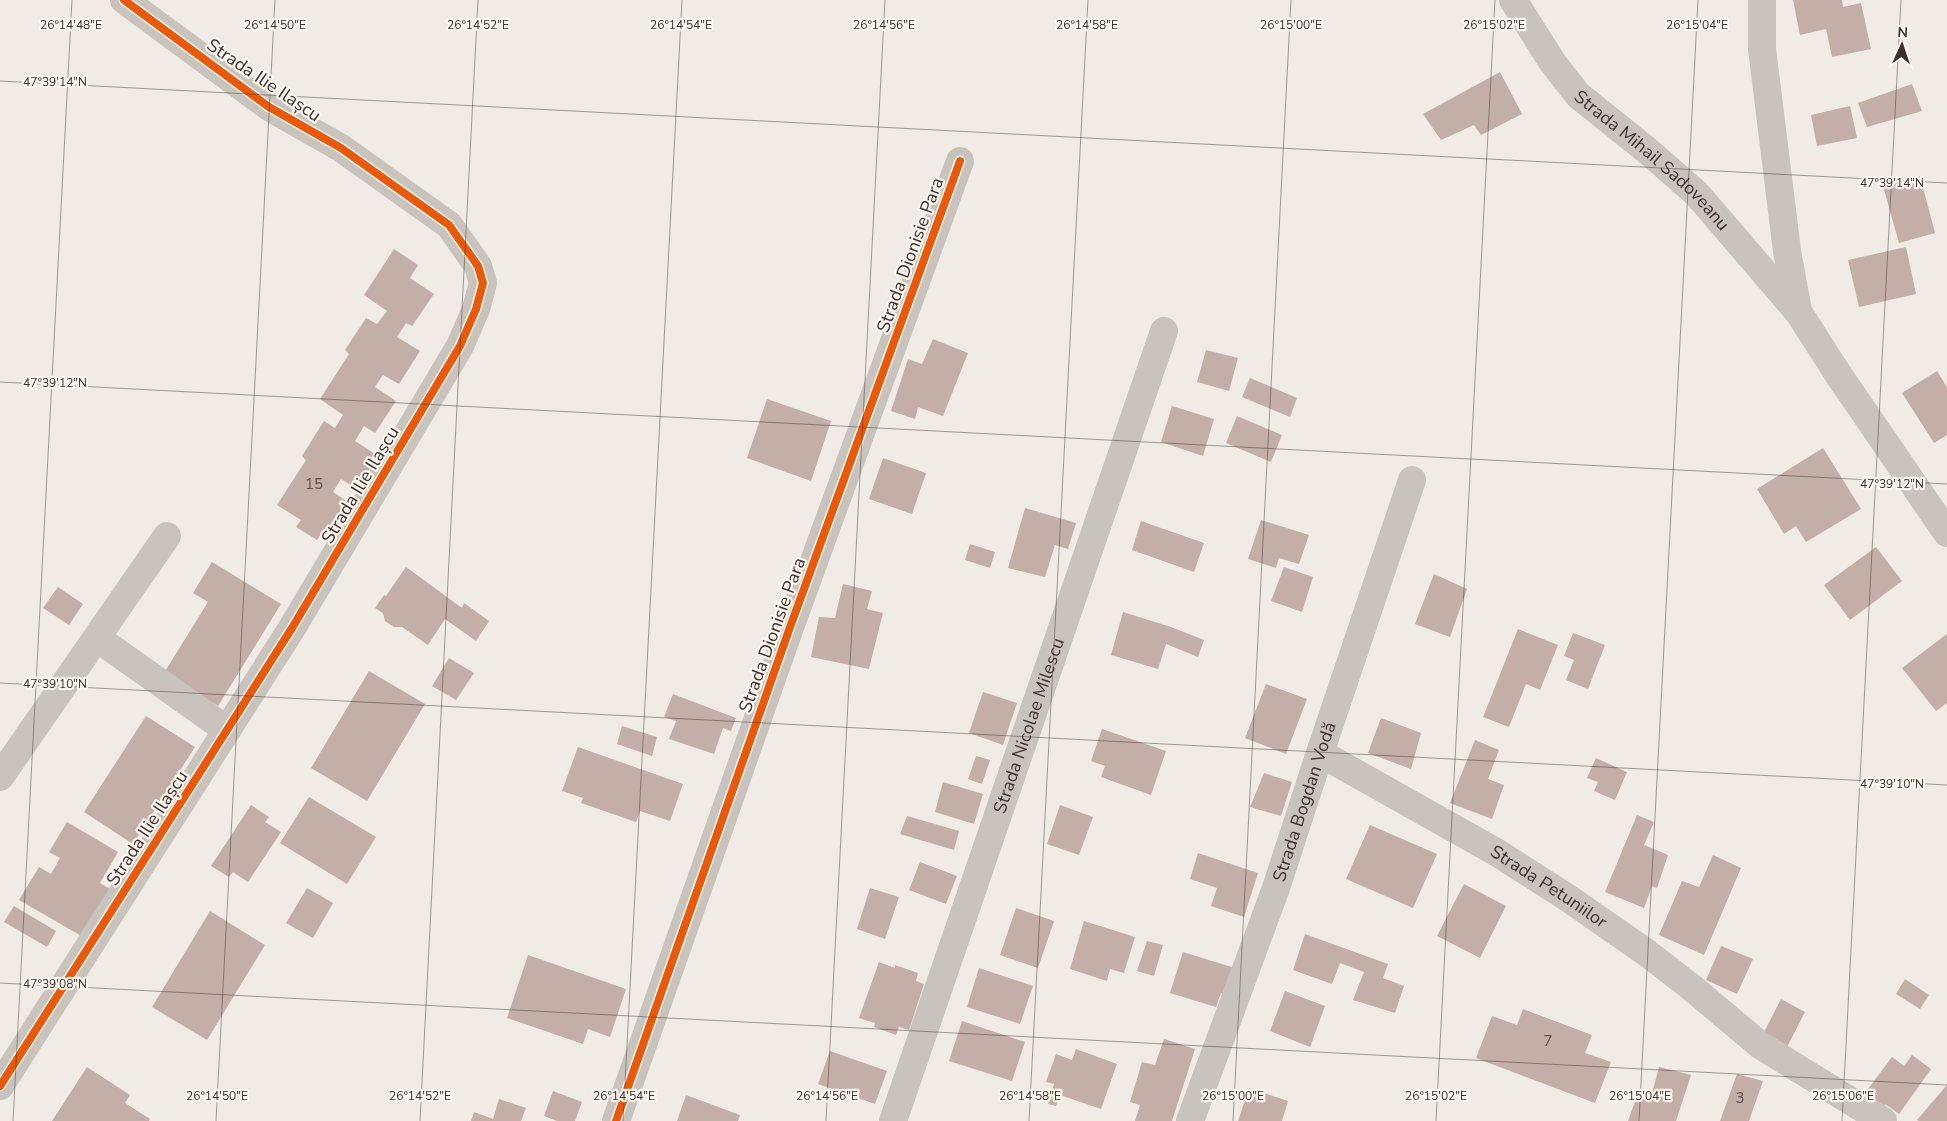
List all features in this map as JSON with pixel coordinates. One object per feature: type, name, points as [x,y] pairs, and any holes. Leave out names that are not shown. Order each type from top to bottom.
[{"type":"street","name":"Strada Ilie Ilașcu","points":[[0,1086],[292,628],[460,346],[476,309],[483,283],[478,266],[449,225],[341,148],[270,107],[124,0]]},
{"type":"street","name":"Strada Mihail Sadoveanu","points":[[1513,0],[1553,63],[1578,95],[1649,152],[1697,194],[1799,313],[1838,374],[1947,533]]},
{"type":"street","name":"Strada Mihail Sadoveanu","points":[[1762,0],[1762,49],[1787,251],[1799,313]]},
{"type":"street","name":"Strada Dionisie Para","points":[[616,1121],[785,639],[960,161]]},
{"type":"street","name":"Strada Nicolae Milescu","points":[[893,1121],[1164,331]]},
{"type":"street","name":"Strada Bogdan Vodă","points":[[1190,1121],[1276,888],[1412,480]]},
{"type":"street","points":[[0,777],[167,536]]},
{"type":"street","points":[[97,638],[227,730]]},
{"type":"street","name":"Strada Petuniilor","points":[[1320,753],[1496,852],[1568,898],[1691,986],[1760,1045],[1883,1121]]},
{"type":"building","points":[[1793,0],[1842,0],[1843,7],[1861,3],[1871,49],[1832,57],[1826,29],[1800,35]]},
{"type":"building","points":[[1500,72],[1522,114],[1481,135],[1474,125],[1441,140],[1423,114]]},
{"type":"building","points":[[1912,84],[1922,111],[1867,127],[1858,103]]},
{"type":"building","points":[[1850,106],[1857,138],[1817,146],[1811,115]]},
{"type":"building","points":[[1920,176],[1935,233],[1899,243],[1883,186]]},
{"type":"building","points":[[1906,247],[1916,294],[1859,307],[1848,260]]},
{"type":"building","points":[[394,249],[418,265],[410,278],[434,294],[412,326],[406,323],[397,337],[420,351],[399,384],[383,375],[375,387],[396,401],[375,433],[364,426],[355,441],[378,456],[357,489],[341,479],[333,492],[354,506],[332,540],[322,533],[317,540],[296,527],[301,520],[277,505],[306,460],[302,456],[324,421],[335,428],[343,415],[320,399],[349,354],[345,350],[366,318],[377,324],[387,311],[364,295]]},
{"type":"building","points":[[933,339],[968,353],[943,416],[918,407],[915,419],[891,411],[908,359],[922,364]]},
{"type":"building","points":[[1206,350],[1238,358],[1229,391],[1197,382]]},
{"type":"building","points":[[1937,371],[1947,387],[1947,435],[1934,443],[1902,393]]},
{"type":"building","points":[[1250,378],[1297,398],[1290,417],[1242,397]]},
{"type":"building","points":[[767,399],[831,421],[811,481],[747,458]]},
{"type":"building","points":[[1172,406],[1214,419],[1203,456],[1161,442]]},
{"type":"building","points":[[1237,416],[1282,435],[1271,462],[1226,443]]},
{"type":"building","points":[[1823,448],[1861,509],[1806,542],[1796,526],[1784,534],[1757,489]]},
{"type":"building","points":[[883,458],[926,473],[912,514],[869,499]]},
{"type":"building","points":[[1025,508],[1076,523],[1068,549],[1055,545],[1045,577],[1008,568]]},
{"type":"building","points":[[1261,520],[1309,535],[1299,564],[1279,558],[1276,568],[1248,559]]},
{"type":"building","points":[[1141,521],[1204,543],[1194,572],[1132,550]]},
{"type":"building","points":[[970,544],[995,552],[990,568],[965,560]]},
{"type":"building","points":[[1876,547],[1902,581],[1850,620],[1824,585]]},
{"type":"building","points":[[212,562],[281,604],[218,706],[164,673],[208,602],[193,593]]},
{"type":"building","points":[[406,567],[462,608],[464,603],[489,621],[476,641],[445,619],[428,645],[402,627],[394,627],[385,621],[383,613],[375,608],[384,595],[386,596]]},
{"type":"building","points":[[1284,567],[1313,577],[1302,612],[1271,601]]},
{"type":"building","points":[[1434,574],[1467,589],[1450,637],[1415,624]]},
{"type":"building","points":[[843,584],[872,591],[867,609],[883,613],[869,669],[811,657],[819,617],[835,618]]},
{"type":"building","points":[[58,587],[83,604],[69,625],[43,608]]},
{"type":"building","points":[[1123,612],[1171,627],[1204,640],[1198,657],[1166,644],[1158,669],[1111,655]]},
{"type":"building","points":[[1518,629],[1558,645],[1540,690],[1526,684],[1509,727],[1483,717]]},
{"type":"building","points":[[1573,633],[1605,645],[1588,689],[1566,680],[1574,660],[1564,656]]},
{"type":"building","points":[[1947,634],[1947,703],[1936,711],[1902,668]]},
{"type":"building","points":[[449,658],[474,673],[456,700],[432,686]]},
{"type":"building","points":[[369,671],[425,704],[367,801],[311,768]]},
{"type":"building","points":[[1266,684],[1307,699],[1286,754],[1245,738]]},
{"type":"building","points":[[983,692],[1017,703],[1003,745],[969,733]]},
{"type":"building","points":[[673,694],[736,718],[731,731],[723,728],[714,754],[669,739],[676,721],[664,717]]},
{"type":"building","points":[[146,716],[195,747],[133,844],[84,812]]},
{"type":"building","points":[[1381,718],[1421,733],[1411,769],[1368,753]]},
{"type":"building","points":[[622,726],[657,737],[652,756],[617,744]]},
{"type":"building","points":[[1102,729],[1166,751],[1151,795],[1101,777],[1105,766],[1091,761]]},
{"type":"building","points":[[1475,740],[1499,750],[1488,779],[1504,785],[1492,819],[1450,803]]},
{"type":"building","points":[[578,747],[683,784],[670,821],[640,811],[636,822],[581,803],[583,798],[562,791]]},
{"type":"building","points":[[976,756],[990,760],[982,784],[968,779]]},
{"type":"building","points":[[1596,758],[1627,772],[1615,800],[1594,791],[1598,782],[1587,778]]},
{"type":"building","points":[[1264,773],[1292,782],[1281,816],[1250,807]]},
{"type":"building","points":[[943,782],[983,794],[974,824],[935,812]]},
{"type":"building","points":[[309,797],[376,837],[347,884],[280,843]]},
{"type":"building","points":[[251,805],[269,817],[265,822],[281,832],[248,882],[233,872],[229,877],[211,866]]},
{"type":"building","points":[[1060,805],[1093,817],[1079,855],[1047,844]]},
{"type":"building","points":[[1637,815],[1654,822],[1644,845],[1668,855],[1657,888],[1652,886],[1644,908],[1605,892]]},
{"type":"building","points":[[907,816],[959,831],[954,850],[900,834]]},
{"type":"building","points":[[67,822],[118,852],[100,883],[110,889],[83,937],[19,900],[39,867],[51,874],[60,858],[49,852]]},
{"type":"building","points":[[1370,825],[1437,854],[1413,908],[1346,879]]},
{"type":"building","points":[[1198,853],[1258,873],[1244,917],[1211,906],[1217,888],[1190,879]]},
{"type":"building","points":[[1713,855],[1741,868],[1704,955],[1659,935],[1682,881],[1699,887]]},
{"type":"building","points":[[920,862],[957,876],[946,904],[909,890]]},
{"type":"building","points":[[1464,884],[1506,906],[1480,958],[1437,936]]},
{"type":"building","points":[[307,888],[333,903],[313,938],[286,923]]},
{"type":"building","points":[[870,888],[899,897],[885,939],[857,929]]},
{"type":"building","points":[[14,906],[56,931],[47,947],[4,922]]},
{"type":"building","points":[[1016,908],[1054,921],[1038,968],[1000,955]]},
{"type":"building","points":[[210,911],[265,945],[207,1040],[152,1007]]},
{"type":"building","points":[[1084,921],[1135,937],[1124,973],[1110,969],[1107,981],[1070,969]]},
{"type":"building","points":[[1305,934],[1388,964],[1383,978],[1404,986],[1395,1013],[1353,1000],[1364,972],[1340,963],[1332,984],[1293,970]]},
{"type":"building","points":[[1147,941],[1163,945],[1154,976],[1137,971]]},
{"type":"building","points":[[1721,946],[1753,959],[1737,994],[1706,980]]},
{"type":"building","points":[[1183,952],[1238,969],[1228,996],[1221,993],[1216,1007],[1170,993]]},
{"type":"building","points":[[528,955],[626,989],[610,1037],[588,1029],[583,1044],[507,1018]]},
{"type":"building","points":[[879,962],[918,973],[916,981],[924,984],[909,1030],[899,1027],[896,1035],[874,1027],[875,1023],[859,1018]]},
{"type":"building","points":[[979,968],[1033,986],[1020,1024],[967,1007]]},
{"type":"building","points":[[1905,979],[1929,995],[1920,1009],[1896,994]]},
{"type":"building","points":[[1285,991],[1325,1006],[1310,1047],[1270,1031]]},
{"type":"building","points":[[1781,999],[1805,1012],[1787,1047],[1763,1034]]},
{"type":"building","points":[[1523,1009],[1592,1035],[1585,1053],[1611,1062],[1595,1103],[1476,1058],[1492,1016],[1517,1025]]},
{"type":"building","points":[[962,1021],[1025,1042],[1012,1081],[949,1061]]},
{"type":"building","points":[[1164,1039],[1195,1049],[1172,1121],[1135,1121],[1140,1105],[1130,1102],[1142,1062],[1155,1065]]},
{"type":"building","points":[[1076,1049],[1117,1064],[1101,1109],[1060,1095],[1056,1106],[1048,1104],[1054,1084],[1046,1082],[1056,1054],[1072,1060]]},
{"type":"building","points":[[830,1051],[887,1071],[875,1104],[818,1084]]},
{"type":"building","points":[[1912,1055],[1931,1069],[1899,1114],[1865,1093],[1892,1057],[1904,1066]]},
{"type":"building","points":[[87,1067],[130,1095],[125,1103],[150,1119],[149,1121],[52,1121]]},
{"type":"building","points":[[1659,1067],[1691,1075],[1676,1121],[1628,1121],[1639,1090],[1652,1094]]},
{"type":"building","points":[[1737,1074],[1763,1081],[1749,1121],[1720,1121]]},
{"type":"building","points":[[1947,1085],[1947,1121],[1917,1120]]},
{"type":"building","points":[[1249,1088],[1288,1101],[1282,1121],[1238,1121]]},
{"type":"building","points":[[553,1091],[582,1102],[575,1121],[557,1121],[544,1116]]},
{"type":"building","points":[[686,1095],[740,1115],[738,1121],[677,1121]]},
{"type":"building","points":[[499,1099],[526,1108],[521,1121],[471,1121],[474,1112],[493,1119]]},
{"type":"cycle path","points":[[0,1086],[292,628],[460,346],[476,309],[483,283],[478,266],[449,225],[341,148],[269,107],[124,0]]},
{"type":"cycle path","points":[[616,1121],[789,630],[960,161]]}]
